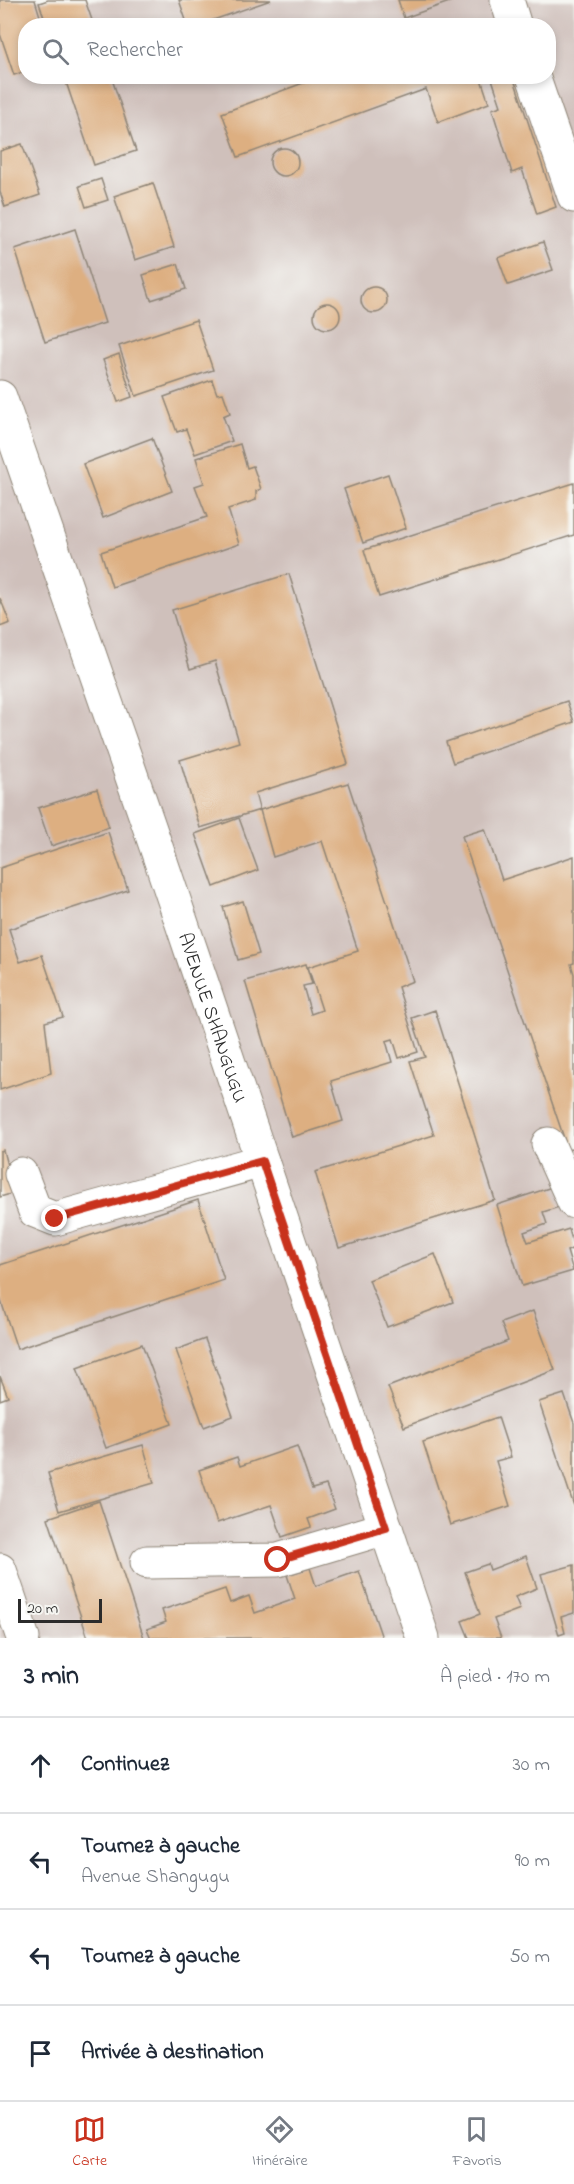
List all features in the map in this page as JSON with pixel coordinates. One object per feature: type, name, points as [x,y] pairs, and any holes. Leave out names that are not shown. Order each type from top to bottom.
[{"type":"street","points":[[507,0],[513,18]]},
{"type":"street","points":[[536,84],[574,196]]},
{"type":"street","name":"AVENUE SHANGUGU","points":[[0,397],[423,1638]]},
{"type":"street","points":[[548,1144],[574,1202]]},
{"type":"street","points":[[21,1174],[35,1211],[55,1219],[262,1161]]},
{"type":"street","points":[[147,1562],[278,1560],[386,1528]]},
{"type":"street","points":[[0,1570],[23,1638]]},
{"type":"shaded area","points":[[0,0],[574,0],[574,1638],[0,1638]]},
{"type":"building","points":[[0,0],[35,0],[41,18],[18,18],[18,74],[14,75],[0,34]]},
{"type":"building","points":[[48,0],[85,0],[91,18],[44,18],[39,3]]},
{"type":"building","points":[[179,0],[271,0],[219,18],[185,18]]},
{"type":"building","points":[[398,0],[455,0],[404,18]]},
{"type":"building","points":[[67,84],[114,84],[136,151],[94,165]]},
{"type":"building","points":[[300,84],[483,84],[489,103],[438,122],[426,89],[238,157],[222,113]]},
{"type":"building","points":[[494,84],[516,84],[556,207],[537,214],[522,169],[512,173],[492,109],[501,106]]},
{"type":"building","points":[[22,144],[40,195],[5,207],[0,192],[0,151]]},
{"type":"building","points":[[284,148],[294,152],[298,162],[294,172],[284,176],[274,172],[270,162],[274,152]]},
{"type":"building","points":[[101,179],[108,200],[86,207],[79,186]]},
{"type":"building","points":[[153,183],[174,247],[135,260],[114,196]]},
{"type":"building","points":[[75,229],[105,323],[45,342],[15,249]]},
{"type":"building","points":[[543,242],[553,270],[508,285],[498,258]]},
{"type":"building","points":[[178,264],[186,289],[151,300],[143,275]]},
{"type":"building","points":[[374,287],[383,291],[387,300],[383,309],[374,313],[365,309],[361,300],[365,291]]},
{"type":"building","points":[[327,303],[336,307],[340,316],[336,325],[327,329],[318,325],[314,316],[318,307]]},
{"type":"building","points":[[196,320],[213,370],[136,396],[119,346]]},
{"type":"building","points":[[119,354],[132,397],[118,402],[103,360]]},
{"type":"building","points":[[212,380],[217,394],[223,393],[230,413],[223,416],[232,441],[195,454],[186,429],[177,432],[164,397]]},
{"type":"building","points":[[152,438],[172,491],[103,518],[83,464]]},
{"type":"building","points":[[240,444],[247,468],[253,466],[261,489],[256,491],[256,500],[228,509],[239,544],[112,587],[101,552],[207,517],[195,486],[204,483],[196,458]]},
{"type":"building","points":[[388,474],[406,528],[363,543],[344,489]]},
{"type":"building","points":[[574,483],[574,535],[379,597],[364,550]]},
{"type":"building","points":[[289,574],[348,764],[255,793],[260,810],[200,828],[180,760],[239,742],[215,661],[190,669],[172,610]]},
{"type":"building","points":[[0,598],[10,623],[0,627]]},
{"type":"building","points":[[567,701],[574,722],[453,763],[446,742]]},
{"type":"building","points":[[348,783],[413,981],[398,987],[418,1052],[399,1058],[393,1039],[386,1041],[392,1062],[331,1081],[343,1121],[292,1137],[245,981],[306,964],[312,984],[303,986],[311,1014],[322,1010],[308,967],[358,951],[322,841],[273,857],[260,810]]},
{"type":"building","points":[[97,789],[109,827],[51,846],[38,808]]},
{"type":"building","points":[[239,818],[258,870],[214,887],[195,834]]},
{"type":"building","points":[[485,829],[502,880],[574,856],[574,963],[571,964],[574,974],[574,1148],[568,1150],[462,836]]},
{"type":"building","points":[[108,832],[128,890],[9,929],[20,962],[42,955],[63,1017],[45,1022],[51,1073],[0,1090],[0,868]]},
{"type":"building","points":[[243,901],[259,954],[238,960],[223,907]]},
{"type":"building","points":[[435,1010],[495,1200],[339,1248],[315,1172],[434,1135],[410,1061],[425,1057],[412,1018]]},
{"type":"building","points":[[3,1150],[14,1193],[0,1197],[0,1151]]},
{"type":"building","points":[[552,1187],[559,1207],[543,1212],[547,1224],[524,1232],[528,1242],[569,1229],[574,1248],[567,1251],[573,1271],[522,1286],[497,1205]]},
{"type":"building","points":[[198,1200],[224,1280],[17,1349],[0,1298],[0,1265]]},
{"type":"building","points":[[435,1254],[453,1302],[387,1327],[369,1280]]},
{"type":"building","points":[[533,1311],[555,1370],[404,1427],[388,1387],[508,1341],[501,1323]]},
{"type":"building","points":[[205,1339],[233,1416],[204,1427],[176,1350]]},
{"type":"building","points":[[142,1344],[172,1424],[106,1448],[77,1368]]},
{"type":"building","points":[[0,1376],[8,1397],[0,1400]]},
{"type":"building","points":[[564,1394],[574,1423],[574,1506],[539,1402]]},
{"type":"building","points":[[498,1417],[511,1457],[496,1461],[510,1506],[450,1525],[423,1442]]},
{"type":"building","points":[[143,1445],[154,1483],[59,1511],[48,1473]]},
{"type":"building","points":[[297,1446],[312,1489],[326,1485],[335,1509],[308,1519],[311,1527],[282,1537],[271,1505],[217,1523],[199,1470],[237,1457],[240,1466]]},
{"type":"building","points":[[99,1501],[144,1638],[88,1638],[48,1518]]},
{"type":"building","points":[[526,1556],[537,1588],[515,1597],[520,1609],[494,1619],[501,1638],[469,1638],[462,1621],[480,1614],[465,1572],[488,1564],[490,1570]]},
{"type":"building","points":[[574,1565],[574,1613],[561,1617],[565,1633],[559,1635],[541,1574]]},
{"type":"building","points":[[310,1568],[316,1586],[359,1571],[382,1638],[151,1638],[147,1629],[166,1622],[162,1610],[225,1589],[230,1603],[249,1596],[255,1613],[295,1599],[287,1575]]},
{"type":"route","points":[[55,1219],[262,1161],[386,1528],[278,1560]]}]
